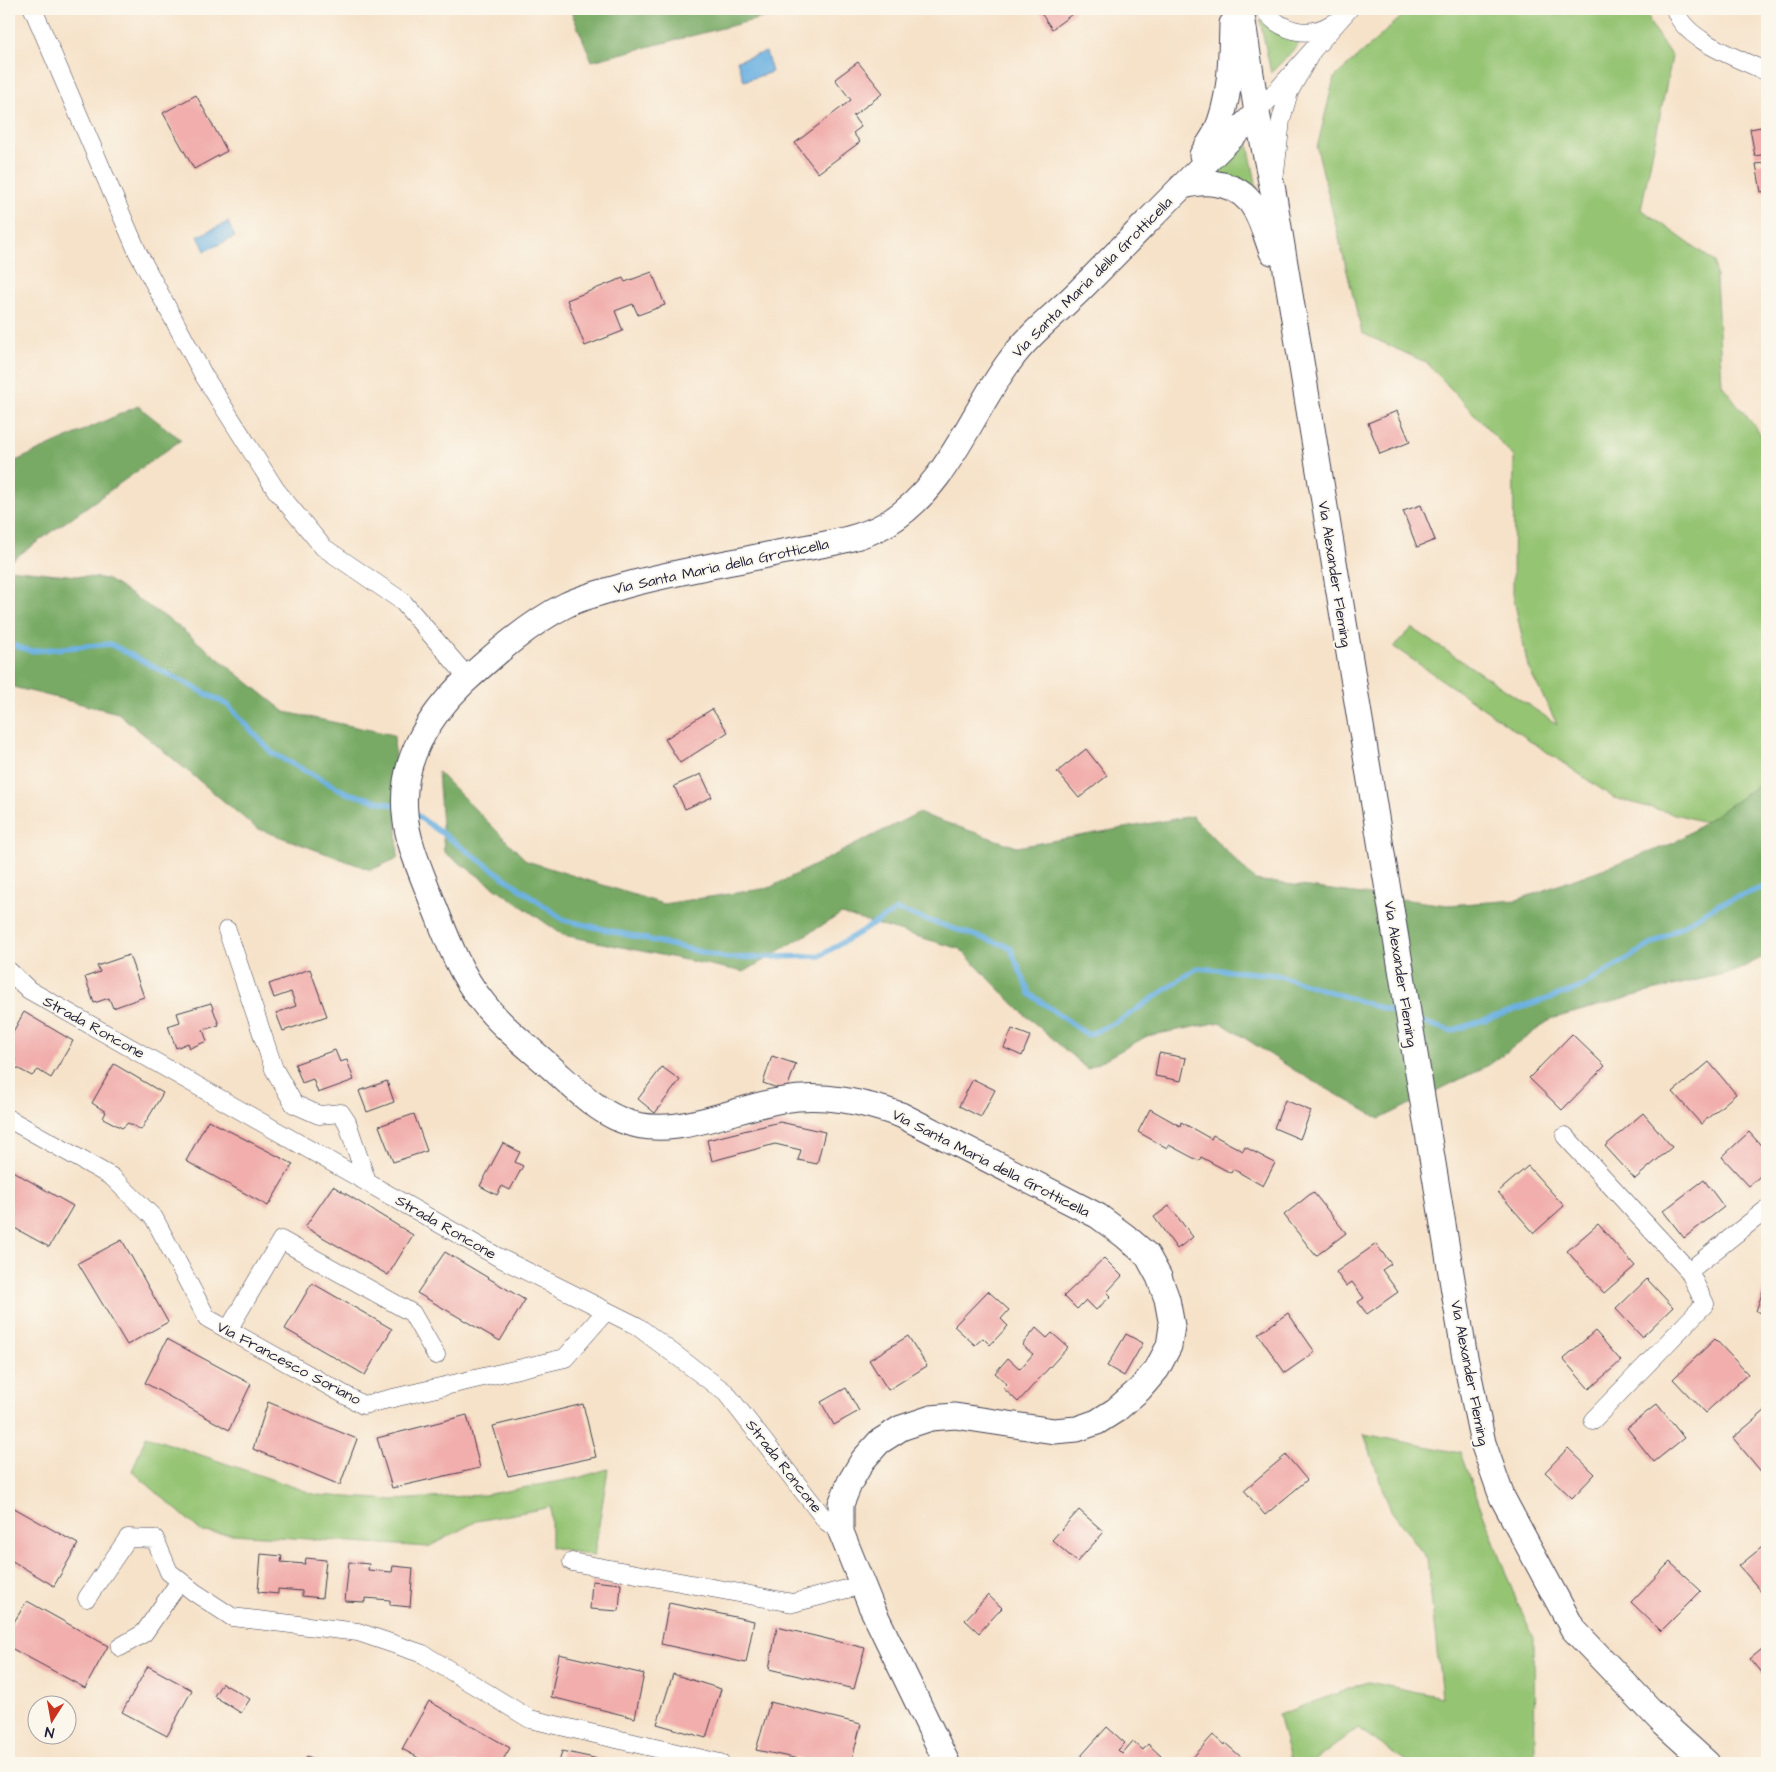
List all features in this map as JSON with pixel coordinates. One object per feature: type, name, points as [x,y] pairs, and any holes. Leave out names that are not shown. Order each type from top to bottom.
[{"type":"street","points":[[33,9],[138,253],[204,376],[276,490],[323,547],[402,601],[469,679]]},
{"type":"street","points":[[1181,187],[1216,132],[1226,98],[1231,52],[1232,9]]},
{"type":"street","name":"Via Alexander Fleming","points":[[1240,9],[1257,113],[1273,191],[1464,1352],[1483,1443],[1502,1497],[1573,1629],[1664,1724],[1707,1763]]},
{"type":"street","points":[[1264,9],[1287,29],[1306,32],[1325,28],[1345,13]]},
{"type":"street","points":[[1675,9],[1677,17],[1687,30],[1704,42],[1767,72]]},
{"type":"street","points":[[1181,187],[1257,113],[1345,13]]},
{"type":"street","points":[[1273,191],[1280,120],[1289,92],[1312,51]]},
{"type":"street","points":[[1181,187],[1202,182],[1224,185],[1242,195],[1251,203],[1290,300]]},
{"type":"street","name":"Via Santa Maria della Grotticella","points":[[947,1763],[862,1585],[841,1532],[841,1504],[850,1482],[863,1460],[879,1442],[900,1428],[931,1418],[955,1416],[1054,1431],[1076,1429],[1098,1422],[1116,1410],[1140,1389],[1157,1369],[1169,1346],[1172,1326],[1167,1299],[1159,1277],[1147,1255],[1098,1216],[901,1115],[867,1104],[823,1097],[784,1100],[679,1126],[648,1127],[621,1120],[573,1087],[505,1027],[481,1001],[462,973],[420,870],[406,823],[404,809],[407,778],[416,746],[440,705],[497,652],[567,605],[649,579],[848,539],[886,524],[912,504],[933,481],[958,447],[1010,358],[1181,187]]},
{"type":"street","points":[[227,930],[274,1069],[294,1104],[318,1115],[341,1113],[347,1122],[367,1182]]},
{"type":"street","name":"Strada Roncone","points":[[9,971],[29,990],[498,1257],[637,1326],[726,1393],[827,1522],[841,1532]]},
{"type":"street","name":"Via Francesco Soriano","points":[[9,1119],[112,1177],[154,1218],[207,1318],[363,1405],[565,1358],[606,1311]]},
{"type":"street","points":[[1566,1136],[1689,1271],[1705,1304],[1593,1420]]},
{"type":"street","points":[[1689,1271],[1767,1209]]},
{"type":"street","points":[[228,1330],[281,1240],[412,1313],[436,1355]]},
{"type":"street","points":[[87,1598],[128,1538],[155,1539],[168,1572],[232,1617],[358,1632],[423,1654],[530,1719],[720,1763]]},
{"type":"street","points":[[572,1562],[793,1603],[862,1585]]},
{"type":"street","points":[[120,1647],[144,1633],[180,1581]]},
{"type":"green space","points":[[570,9],[754,9],[766,17],[592,61]]},
{"type":"green space","points":[[1410,9],[1648,9],[1650,23],[1672,57],[1641,209],[1715,262],[1722,385],[1767,442],[1767,774],[1752,790],[1705,822],[1614,798],[1394,647],[1412,628],[1557,724],[1528,667],[1513,594],[1514,457],[1427,363],[1362,333],[1317,148],[1334,78]]},
{"type":"green space","points":[[1260,20],[1281,34],[1302,41],[1271,73]]},
{"type":"green space","points":[[1247,139],[1259,198],[1212,174]]},
{"type":"green space","points":[[138,406],[181,440],[9,562],[9,464]]},
{"type":"green space","points":[[9,569],[107,579],[170,620],[285,712],[394,735],[398,858],[371,870],[256,828],[118,713],[9,686]]},
{"type":"green space","points":[[438,772],[527,861],[663,904],[769,888],[918,813],[1017,847],[1192,816],[1255,880],[1447,905],[1517,900],[1674,843],[1752,790],[1767,774],[1767,955],[1736,971],[1652,991],[1551,1019],[1489,1065],[1380,1119],[1294,1070],[1220,1022],[1147,1036],[1087,1069],[1023,1013],[960,949],[841,914],[744,972],[563,935],[444,852]]},
{"type":"green space","points":[[1364,1434],[1460,1453],[1515,1597],[1534,1638],[1535,1763],[1407,1763],[1358,1728],[1312,1763],[1291,1763],[1278,1715],[1368,1682],[1442,1697],[1427,1559],[1390,1509]]},
{"type":"green space","points":[[146,1436],[317,1495],[393,1500],[484,1495],[577,1478],[608,1469],[594,1556],[551,1547],[551,1507],[477,1521],[428,1547],[202,1532],[132,1471]]},
{"type":"water","points":[[766,52],[772,72],[744,81],[737,61]]},
{"type":"water","points":[[228,222],[235,237],[205,251],[198,236]]},
{"type":"building","points":[[1038,9],[1073,9],[1075,12],[1052,29]]},
{"type":"building","points":[[858,62],[883,93],[853,116],[861,127],[853,133],[860,142],[818,173],[795,143],[851,100],[835,79]]},
{"type":"building","points":[[196,95],[227,151],[194,169],[163,113]]},
{"type":"building","points":[[1767,126],[1767,154],[1755,156],[1750,129]]},
{"type":"building","points":[[1767,163],[1767,191],[1761,192],[1756,164]]},
{"type":"building","points":[[652,272],[665,305],[638,315],[633,304],[615,311],[623,331],[585,346],[567,300],[623,278],[625,282]]},
{"type":"building","points":[[1397,411],[1410,442],[1380,454],[1368,423]]},
{"type":"building","points":[[1421,505],[1435,540],[1417,547],[1403,511]]},
{"type":"building","points":[[712,709],[728,732],[680,763],[665,739]]},
{"type":"building","points":[[1086,749],[1107,776],[1079,798],[1057,772]]},
{"type":"building","points":[[701,774],[712,797],[685,809],[674,786]]},
{"type":"building","points":[[129,955],[144,997],[113,1008],[109,998],[94,1003],[85,977],[100,972],[97,966]]},
{"type":"building","points":[[310,969],[327,1016],[283,1031],[276,1013],[296,1006],[291,992],[274,998],[269,984]]},
{"type":"building","points":[[211,1003],[219,1025],[203,1030],[207,1041],[190,1048],[188,1043],[176,1048],[168,1026],[180,1022],[177,1013]]},
{"type":"building","points":[[24,1012],[73,1041],[51,1078],[38,1070],[32,1076],[13,1066],[16,1060],[9,1055],[9,1039]]},
{"type":"building","points":[[1012,1029],[1030,1036],[1022,1056],[1004,1048]]},
{"type":"building","points":[[1572,1034],[1605,1066],[1562,1110],[1529,1078]]},
{"type":"building","points":[[335,1050],[340,1062],[347,1060],[354,1080],[318,1093],[313,1079],[302,1083],[295,1064]]},
{"type":"building","points":[[1159,1053],[1186,1058],[1181,1081],[1155,1076]]},
{"type":"building","points":[[772,1056],[796,1064],[786,1091],[763,1083]]},
{"type":"building","points":[[1709,1062],[1736,1094],[1701,1124],[1673,1092]]},
{"type":"building","points":[[114,1064],[163,1093],[141,1130],[128,1123],[122,1128],[103,1118],[106,1112],[92,1103]]},
{"type":"building","points":[[662,1067],[680,1080],[655,1113],[638,1099]]},
{"type":"building","points":[[973,1079],[995,1090],[981,1117],[959,1106]]},
{"type":"building","points":[[387,1081],[394,1102],[367,1112],[359,1091]]},
{"type":"building","points":[[1285,1100],[1311,1111],[1300,1139],[1274,1128]]},
{"type":"building","points":[[1150,1109],[1180,1126],[1181,1122],[1211,1139],[1213,1135],[1243,1151],[1245,1147],[1275,1163],[1263,1186],[1233,1169],[1231,1173],[1201,1157],[1199,1161],[1169,1145],[1167,1148],[1138,1132]]},
{"type":"building","points":[[1643,1113],[1672,1147],[1635,1179],[1605,1146]]},
{"type":"building","points":[[414,1114],[427,1151],[393,1162],[379,1126]]},
{"type":"building","points":[[208,1120],[293,1164],[268,1206],[186,1161]]},
{"type":"building","points":[[780,1122],[825,1132],[817,1164],[798,1160],[801,1150],[775,1144],[712,1161],[707,1140]]},
{"type":"building","points":[[1749,1132],[1767,1152],[1767,1170],[1749,1186],[1722,1157]]},
{"type":"building","points":[[503,1143],[520,1152],[515,1162],[523,1166],[510,1190],[502,1186],[497,1195],[480,1186]]},
{"type":"building","points":[[1528,1166],[1564,1206],[1534,1233],[1498,1192]]},
{"type":"building","points":[[9,1169],[73,1206],[49,1247],[9,1225]]},
{"type":"building","points":[[1704,1180],[1724,1207],[1684,1238],[1663,1211]]},
{"type":"building","points":[[333,1186],[413,1235],[388,1275],[305,1227]]},
{"type":"building","points":[[1313,1192],[1346,1233],[1316,1256],[1284,1215]]},
{"type":"building","points":[[1169,1206],[1193,1237],[1177,1249],[1154,1217]]},
{"type":"building","points":[[1598,1224],[1635,1266],[1604,1293],[1567,1251]]},
{"type":"building","points":[[122,1240],[168,1322],[127,1345],[78,1263]]},
{"type":"building","points":[[1376,1244],[1391,1264],[1382,1270],[1398,1292],[1367,1314],[1358,1302],[1364,1298],[1352,1282],[1346,1286],[1336,1272]]},
{"type":"building","points":[[445,1252],[525,1300],[500,1341],[417,1293]]},
{"type":"building","points":[[1104,1258],[1122,1276],[1107,1292],[1111,1296],[1096,1310],[1086,1300],[1077,1309],[1064,1296]]},
{"type":"building","points":[[1647,1279],[1673,1307],[1642,1337],[1616,1309]]},
{"type":"building","points":[[1767,1279],[1767,1315],[1756,1311]]},
{"type":"building","points":[[312,1283],[392,1329],[365,1375],[285,1329]]},
{"type":"building","points":[[988,1291],[1009,1310],[1001,1319],[1008,1326],[990,1345],[983,1338],[975,1345],[954,1326]]},
{"type":"building","points":[[1288,1313],[1315,1352],[1285,1373],[1258,1334]]},
{"type":"building","points":[[1036,1328],[1047,1338],[1052,1333],[1068,1347],[1018,1402],[1003,1388],[1007,1384],[995,1373],[1008,1358],[1020,1369],[1033,1354],[1022,1345]]},
{"type":"building","points":[[1595,1331],[1621,1361],[1589,1389],[1563,1359]]},
{"type":"building","points":[[1126,1334],[1143,1343],[1124,1376],[1107,1366]]},
{"type":"building","points":[[908,1336],[927,1366],[888,1390],[869,1360]]},
{"type":"building","points":[[167,1339],[251,1384],[229,1430],[145,1383]]},
{"type":"building","points":[[1715,1339],[1748,1374],[1705,1413],[1673,1379]]},
{"type":"building","points":[[846,1388],[859,1411],[834,1425],[821,1402]]},
{"type":"building","points":[[268,1402],[357,1439],[340,1485],[253,1449]]},
{"type":"building","points":[[583,1404],[596,1457],[508,1476],[493,1426]]},
{"type":"building","points":[[1657,1404],[1684,1438],[1654,1462],[1627,1428]]},
{"type":"building","points":[[1767,1409],[1767,1472],[1764,1475],[1733,1438]]},
{"type":"building","points":[[467,1415],[480,1468],[392,1488],[377,1438]]},
{"type":"building","points":[[1568,1448],[1595,1474],[1572,1498],[1545,1472]]},
{"type":"building","points":[[1286,1455],[1307,1480],[1265,1515],[1244,1490]]},
{"type":"building","points":[[9,1505],[78,1544],[54,1586],[9,1559]]},
{"type":"building","points":[[1079,1510],[1104,1532],[1077,1562],[1052,1540]]},
{"type":"building","points":[[1767,1543],[1767,1587],[1762,1592],[1739,1566]]},
{"type":"building","points":[[261,1554],[282,1556],[281,1562],[305,1564],[306,1558],[326,1560],[322,1598],[302,1596],[302,1591],[278,1589],[278,1594],[258,1592]]},
{"type":"building","points":[[349,1562],[369,1564],[368,1570],[392,1572],[393,1566],[413,1568],[410,1607],[390,1605],[390,1600],[365,1598],[365,1602],[345,1601]]},
{"type":"building","points":[[1670,1562],[1701,1591],[1661,1631],[1631,1602]]},
{"type":"building","points":[[592,1581],[621,1584],[619,1611],[590,1609]]},
{"type":"building","points":[[988,1595],[1002,1608],[979,1633],[965,1620]]},
{"type":"building","points":[[27,1601],[108,1646],[85,1688],[9,1647],[9,1630]]},
{"type":"building","points":[[669,1603],[754,1621],[746,1663],[661,1644]]},
{"type":"building","points":[[777,1627],[865,1648],[854,1689],[769,1669]]},
{"type":"building","points":[[1767,1645],[1767,1680],[1750,1659]]},
{"type":"building","points":[[559,1654],[644,1674],[635,1718],[551,1697]]},
{"type":"building","points":[[148,1666],[192,1690],[167,1736],[122,1712]]},
{"type":"building","points":[[673,1674],[721,1689],[706,1738],[657,1724]]},
{"type":"building","points":[[222,1683],[250,1699],[241,1713],[214,1696]]},
{"type":"building","points":[[429,1701],[510,1748],[501,1763],[428,1763],[402,1749]]},
{"type":"building","points":[[770,1702],[861,1724],[851,1763],[818,1763],[756,1750]]},
{"type":"building","points":[[1107,1727],[1125,1743],[1118,1750],[1122,1754],[1133,1741],[1143,1750],[1148,1744],[1161,1756],[1154,1763],[1079,1763],[1083,1759],[1080,1757]]},
{"type":"building","points":[[1213,1735],[1224,1745],[1225,1743],[1248,1763],[1188,1763]]},
{"type":"building","points":[[562,1751],[612,1762],[612,1763],[559,1763]]},
{"type":"building","points":[[307,1756],[323,1763],[303,1763]]},
{"type":"waterway","points":[[9,644],[31,651],[110,644],[228,705],[272,753],[347,793],[393,805]]},
{"type":"waterway","points":[[415,814],[564,920],[727,958],[820,956],[897,910],[1010,947],[1030,994],[1088,1035],[1121,1020],[1197,968],[1277,975],[1403,1015]]},
{"type":"waterway","points":[[1416,1020],[1451,1031],[1577,989],[1719,904],[1767,886]]}]
